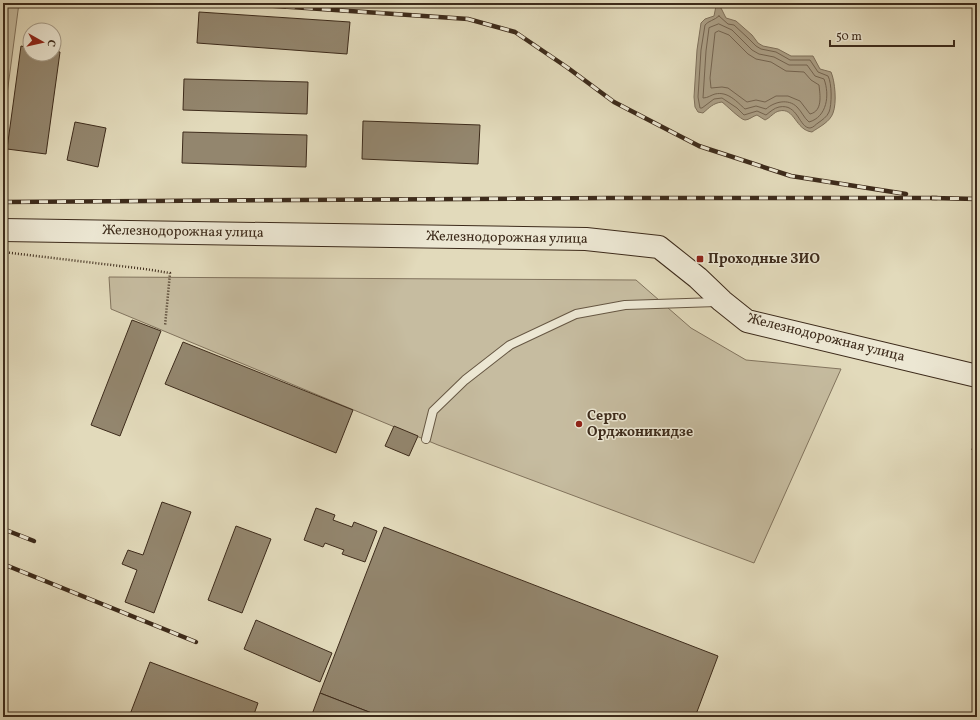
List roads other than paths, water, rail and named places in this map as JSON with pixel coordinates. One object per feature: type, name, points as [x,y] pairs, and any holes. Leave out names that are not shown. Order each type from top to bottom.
[{"type":"street","name":"Железнодорожная улица","points":[[3,230],[586,239],[659,247],[698,278],[722,301],[747,321],[977,376]]},
{"type":"lane","points":[[426,439],[433,411],[465,380],[510,345],[576,314],[625,305],[722,301]]},
{"type":"water","points":[[716,6],[721,8],[726,18],[736,21],[763,46],[778,49],[791,56],[813,56],[820,69],[831,72],[834,86],[835,104],[832,116],[827,122],[812,132],[802,127],[789,112],[784,111],[779,111],[765,120],[757,115],[745,120],[722,102],[714,105],[703,113],[698,112],[695,107],[694,97],[697,50],[701,23],[705,19],[714,16]]},
{"type":"railway","points":[[232,3],[468,19],[515,32],[568,68],[614,102],[699,146],[791,176],[906,194]]},
{"type":"railway","points":[[3,202],[609,198],[937,198]]},
{"type":"railway","points":[[932,198],[977,199]]},
{"type":"railway","points":[[3,529],[34,541]]},
{"type":"railway","points":[[3,564],[196,642]]},
{"type":"place","name":"Проходные ЗИО","points":[[700,259]]},
{"type":"place","name":"Серго Орджоникидзе","points":[[579,424]]}]
